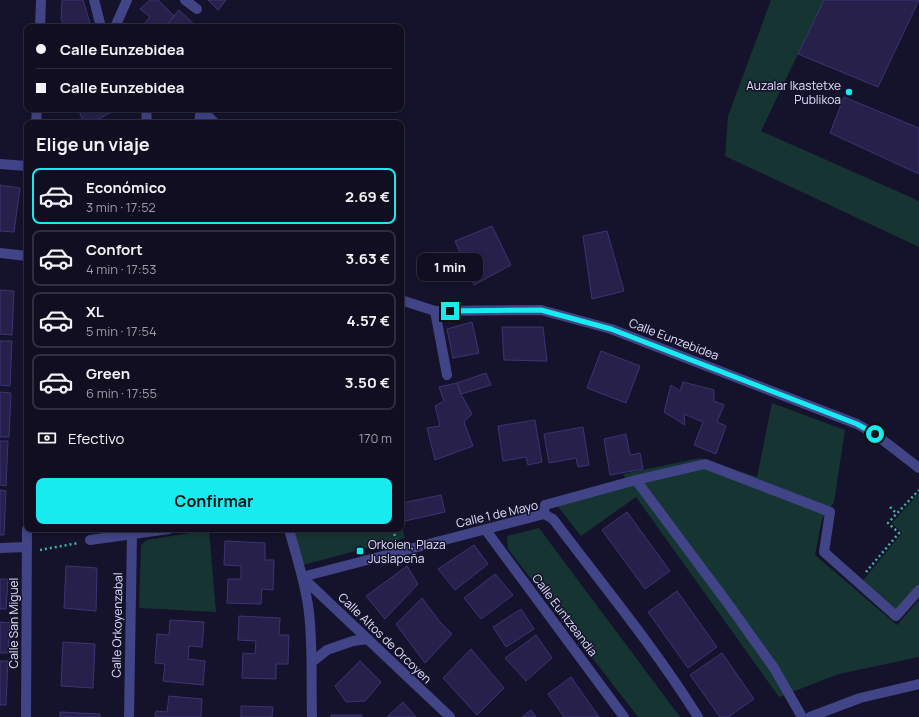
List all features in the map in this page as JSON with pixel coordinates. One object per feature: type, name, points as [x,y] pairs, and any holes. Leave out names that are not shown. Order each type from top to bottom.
[{"type":"street","points":[[40,24],[41,0]]},
{"type":"street","points":[[94,0],[100,24]]},
{"type":"street","points":[[115,24],[127,0]]},
{"type":"street","points":[[185,0],[197,9]]},
{"type":"street","points":[[204,112],[212,120]]},
{"type":"street","points":[[0,164],[24,166]]},
{"type":"street","points":[[0,253],[24,256]]},
{"type":"street","name":"Calle Eunzebidea","points":[[404,301],[435,311],[541,310],[611,329],[857,424],[875,434],[919,468]]},
{"type":"street","points":[[435,311],[447,375]]},
{"type":"street","points":[[544,514],[545,505],[636,480],[705,464],[830,512],[824,552],[896,616],[919,590]]},
{"type":"street","points":[[636,480],[774,668],[802,717]]},
{"type":"street","name":"Calle 1 de Mayo","points":[[302,577],[544,514],[553,519],[647,644],[698,717]]},
{"type":"street","name":"Calle Euntzeandia","points":[[485,529],[624,717]]},
{"type":"street","name":"Calle San Miguel","points":[[26,717],[31,549],[28,532]]},
{"type":"street","points":[[90,540],[147,532]]},
{"type":"street","points":[[290,532],[302,577],[309,611],[312,662],[312,717]]},
{"type":"street","name":"Calle Orkoyenzabal","points":[[129,717],[132,534]]},
{"type":"street","points":[[0,548],[31,549]]},
{"type":"street","name":"Calle Altos de Orcoyen","points":[[302,577],[450,717]]},
{"type":"street","points":[[312,662],[327,650],[354,641],[368,639]]},
{"type":"street","points":[[810,717],[860,698],[919,684]]},
{"type":"path","points":[[857,581],[899,533],[888,523],[919,490]]},
{"type":"path","points":[[890,507],[897,514]]},
{"type":"path","points":[[394,532],[396,540]]},
{"type":"path","points":[[31,549],[90,540]]},
{"type":"green space","points":[[771,0],[824,0],[761,131],[919,201],[919,247],[725,156],[728,116]]},
{"type":"green space","points":[[772,403],[845,430],[834,502],[822,519],[815,555],[897,625],[919,600],[919,657],[839,674],[779,697],[636,497],[581,536],[555,503],[629,485],[623,474],[700,458],[757,477]]},
{"type":"green space","points":[[919,493],[919,590],[896,616],[860,584],[902,533],[892,523]]},
{"type":"green space","points":[[539,528],[680,717],[638,717],[508,549],[507,536]]},
{"type":"green space","points":[[197,532],[209,532],[216,612],[139,608],[141,545],[147,540]]},
{"type":"green space","points":[[295,532],[403,532],[405,538],[303,565]]},
{"type":"building","points":[[62,0],[83,0],[90,24],[63,24],[61,18]]},
{"type":"building","points":[[150,0],[158,0],[174,16],[167,24],[144,24],[150,17],[140,9]]},
{"type":"building","points":[[208,0],[226,0],[218,10]]},
{"type":"building","points":[[824,0],[919,0],[878,87],[798,54]]},
{"type":"building","points":[[179,10],[194,24],[168,24]]},
{"type":"building","points":[[844,97],[919,128],[919,174],[830,133]]},
{"type":"building","points":[[79,112],[112,112],[97,120],[83,120]]},
{"type":"building","points":[[0,185],[20,188],[14,232],[0,231]]},
{"type":"building","points":[[492,226],[511,265],[474,285],[455,241]]},
{"type":"building","points":[[607,231],[624,291],[592,299],[583,236]]},
{"type":"building","points":[[0,290],[14,291],[12,335],[0,334]]},
{"type":"building","points":[[472,322],[479,353],[453,358],[447,329]]},
{"type":"building","points":[[502,327],[543,327],[547,361],[504,360]]},
{"type":"building","points":[[0,341],[12,341],[10,386],[0,385]]},
{"type":"building","points":[[601,351],[640,366],[626,403],[587,388]]},
{"type":"building","points":[[486,373],[491,385],[461,394],[457,383]]},
{"type":"building","points":[[683,382],[714,390],[714,401],[724,405],[717,422],[726,426],[716,454],[694,445],[703,422],[684,414],[685,425],[664,412],[671,385],[680,391]]},
{"type":"building","points":[[457,383],[472,414],[464,422],[473,446],[435,460],[427,428],[440,426],[435,406],[444,401],[439,387]]},
{"type":"building","points":[[0,392],[11,393],[9,437],[0,437]]},
{"type":"building","points":[[535,420],[542,462],[528,465],[526,457],[503,461],[498,426]]},
{"type":"building","points":[[583,427],[589,465],[578,467],[576,458],[549,463],[544,434]]},
{"type":"building","points":[[626,434],[630,455],[640,453],[643,469],[610,475],[604,439]]},
{"type":"building","points":[[0,441],[8,441],[6,486],[0,485]]},
{"type":"building","points":[[0,490],[6,491],[4,535],[0,535]]},
{"type":"building","points":[[441,495],[445,512],[405,521],[404,503]]},
{"type":"building","points":[[627,512],[670,571],[645,589],[602,530]]},
{"type":"building","points":[[225,541],[265,543],[265,560],[274,560],[273,590],[262,589],[261,604],[227,603],[228,579],[241,579],[241,566],[224,565]]},
{"type":"building","points":[[474,545],[488,564],[455,590],[438,569]]},
{"type":"building","points":[[66,566],[97,568],[96,611],[64,608]]},
{"type":"building","points":[[407,566],[418,584],[385,619],[366,596]]},
{"type":"building","points":[[495,574],[513,595],[481,619],[464,598]]},
{"type":"building","points":[[0,579],[8,579],[6,609],[0,609]]},
{"type":"building","points":[[677,591],[717,647],[688,668],[648,612]]},
{"type":"building","points":[[422,598],[440,622],[452,634],[425,663],[396,624]]},
{"type":"building","points":[[521,609],[534,629],[506,647],[493,627]]},
{"type":"building","points":[[239,616],[280,618],[279,635],[289,635],[288,664],[276,664],[276,679],[242,678],[243,653],[255,654],[256,641],[238,640]]},
{"type":"building","points":[[170,620],[204,622],[202,647],[189,646],[188,659],[205,661],[203,685],[163,681],[165,664],[155,663],[157,634],[169,635]]},
{"type":"building","points":[[0,622],[10,623],[8,653],[0,653]]},
{"type":"building","points":[[536,635],[552,658],[526,681],[505,658]]},
{"type":"building","points":[[63,642],[95,644],[93,688],[61,686]]},
{"type":"building","points":[[471,649],[504,688],[477,715],[443,678]]},
{"type":"building","points":[[722,653],[754,699],[728,717],[720,717],[690,675]]},
{"type":"building","points":[[0,661],[8,661],[6,705],[0,705]]},
{"type":"building","points":[[360,661],[381,682],[365,701],[346,702],[335,686]]},
{"type":"building","points":[[571,677],[599,717],[564,717],[548,694]]},
{"type":"building","points":[[169,696],[202,699],[201,717],[155,717],[156,711],[167,712]]},
{"type":"building","points":[[403,702],[416,717],[387,717]]},
{"type":"building","points":[[241,706],[273,707],[272,717],[241,717]]},
{"type":"building","points":[[531,710],[536,717],[522,717]]},
{"type":"building","points":[[60,712],[100,714],[100,717],[60,717]]},
{"type":"building","points":[[331,715],[362,715],[362,717],[331,717]]},
{"type":"place","name":"Auzalar Ikastetxe Publikoa","points":[[849,92]]},
{"type":"place","name":"Orkoien, Plaza Juslapeña","points":[[360,551]]},
{"type":"route","points":[[450,311],[541,310],[611,329],[857,424],[875,434]]}]
